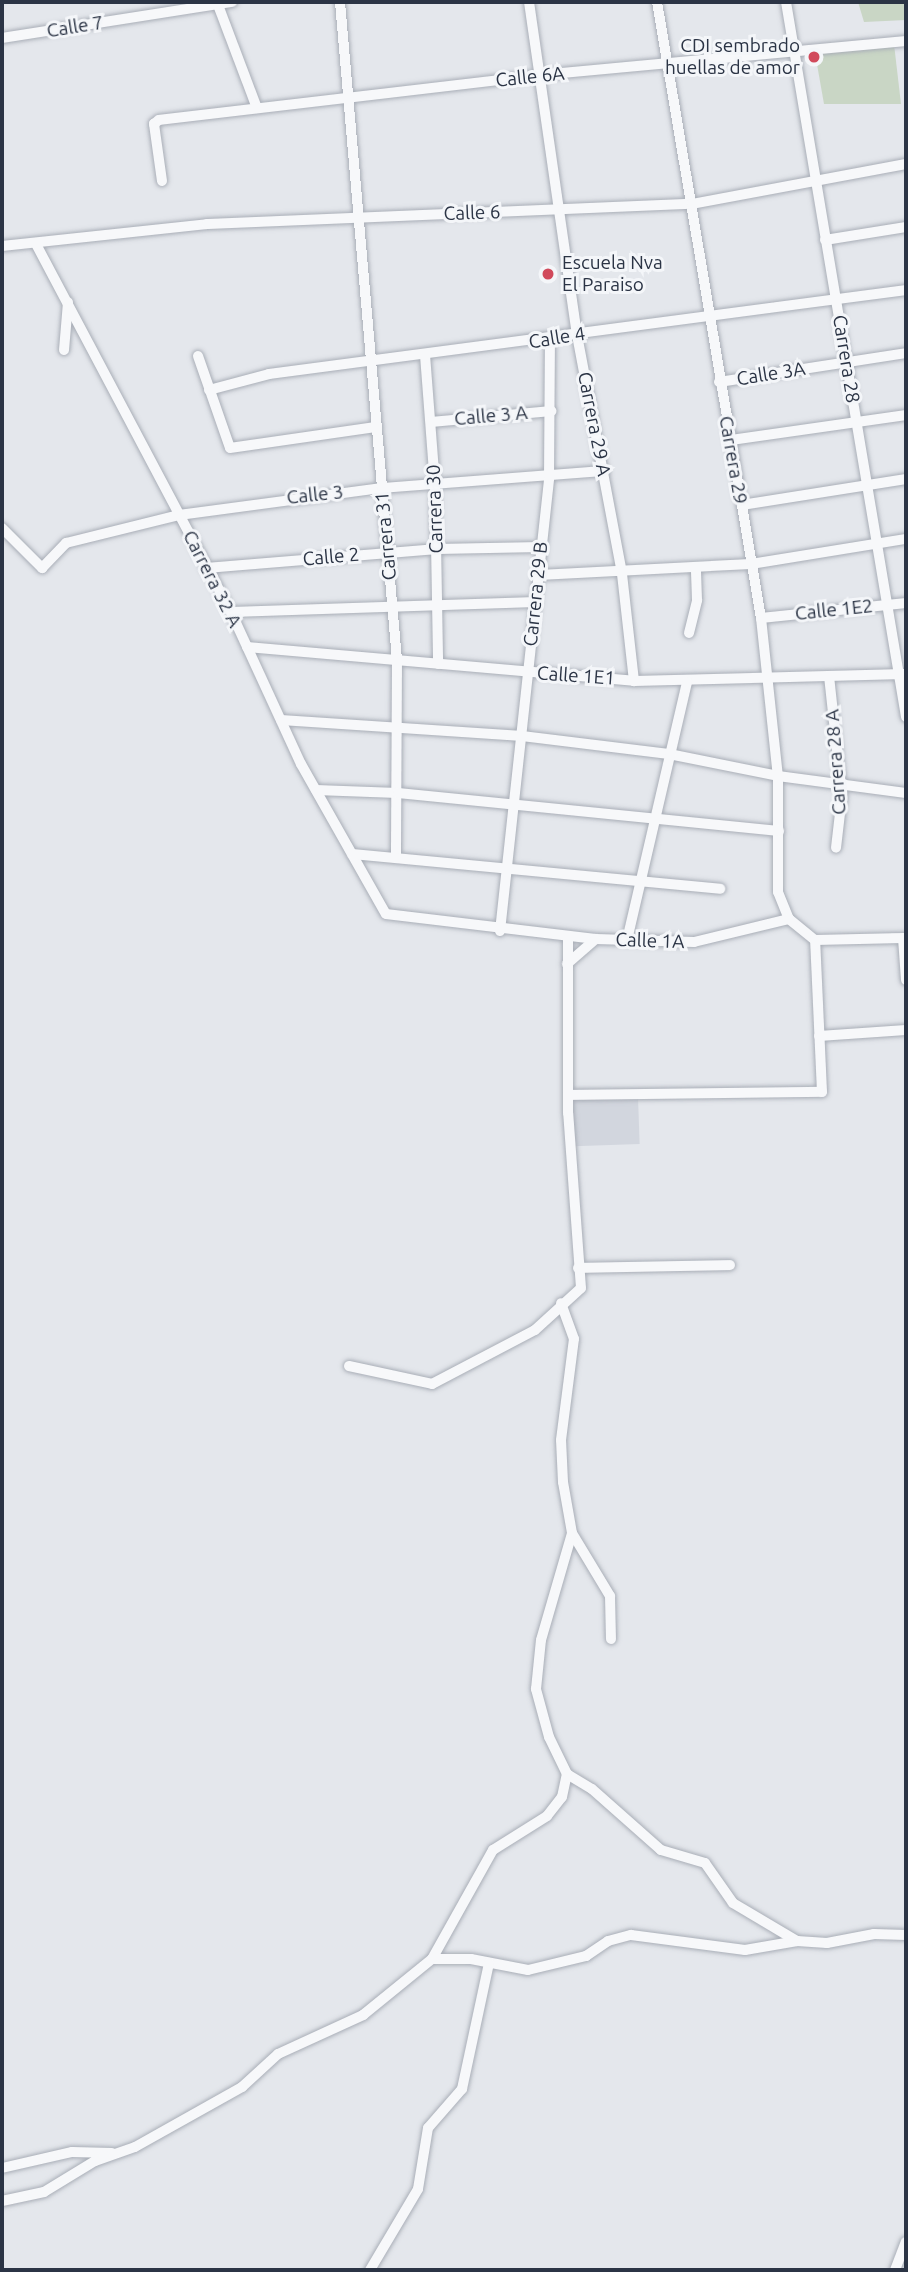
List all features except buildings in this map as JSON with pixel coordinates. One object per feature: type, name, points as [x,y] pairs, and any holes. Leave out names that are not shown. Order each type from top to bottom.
[{"type":"street","name":"Calle 7","points":[[2,38],[232,2]]},
{"type":"street","points":[[340,2],[359,216]]},
{"type":"street","name":"Carrera 29 A","points":[[529,2],[577,335],[622,574],[634,681]]},
{"type":"street","name":"Carrera 29","points":[[657,2],[719,382],[761,618],[778,776],[778,891],[789,919]]},
{"type":"street","name":"Carrera 28","points":[[786,2],[887,605],[903,674],[906,717]]},
{"type":"street","points":[[212,4],[257,108]]},
{"type":"street","name":"Calle 6A","points":[[162,181],[155,121],[540,75],[906,41]]},
{"type":"street","name":"Calle 6","points":[[2,246],[207,224],[692,204],[906,164]]},
{"type":"street","name":"Carrera 31","points":[[359,216],[369,362],[389,552],[397,660],[396,857]]},
{"type":"street","points":[[825,240],[906,227]]},
{"type":"street","name":"Carrera 32 A","points":[[36,244],[231,612],[316,790],[386,914]]},
{"type":"street","name":"Calle 4","points":[[209,390],[269,374],[550,340],[906,290]]},
{"type":"street","points":[[64,350],[68,302]]},
{"type":"street","name":"Carrera 29 B","points":[[500,931],[549,477],[550,340]]},
{"type":"street","name":"Calle 3A","points":[[719,382],[906,354]]},
{"type":"street","name":"Carrera 30","points":[[425,355],[435,485],[439,664]]},
{"type":"street","points":[[198,356],[229,446],[376,426]]},
{"type":"street","name":"Calle 3 A","points":[[431,422],[551,411]]},
{"type":"street","points":[[731,440],[906,415]]},
{"type":"street","name":"Calle 3","points":[[2,528],[42,568],[66,543],[179,515],[382,488],[604,471]]},
{"type":"street","points":[[742,505],[906,479]]},
{"type":"street","points":[[539,575],[622,574],[751,564],[906,539]]},
{"type":"street","name":"Calle 2","points":[[206,568],[389,552],[541,547]]},
{"type":"street","points":[[689,633],[697,600],[696,568]]},
{"type":"street","points":[[231,612],[438,603],[536,602]]},
{"type":"street","name":"Calle 1E2","points":[[761,618],[906,603]]},
{"type":"street","name":"Calle 1E1","points":[[247,647],[634,681],[687,682],[903,674]]},
{"type":"street","name":"Carrera 28 A","points":[[829,676],[842,806],[836,848]]},
{"type":"street","points":[[627,940],[687,682]]},
{"type":"street","points":[[281,720],[522,736],[669,754],[778,776],[906,793]]},
{"type":"street","points":[[316,790],[398,793],[779,831]]},
{"type":"street","points":[[352,854],[720,889]]},
{"type":"street","name":"Calle 1A","points":[[386,914],[500,931],[596,939],[694,942],[789,919]]},
{"type":"street","points":[[789,919],[814,940],[905,938],[906,977]]},
{"type":"street","points":[[349,1366],[432,1384],[524,1337],[581,1288],[568,1095],[568,937]]},
{"type":"street","points":[[567,964],[596,939]]},
{"type":"street","points":[[568,1095],[822,1092],[814,940]]},
{"type":"street","points":[[819,1036],[906,1030]]},
{"type":"street","points":[[578,1268],[730,1265]]},
{"type":"street","points":[[561,1303],[575,1339],[561,1440],[563,1482],[572,1533],[610,1597],[611,1639]]},
{"type":"street","points":[[572,1533],[541,1640],[536,1689],[549,1737],[567,1774],[592,1789],[661,1850],[712,1868],[733,1903],[797,1941]]},
{"type":"street","points":[[2,2202],[44,2192],[66,2176],[115,2154],[242,2087],[292,2046],[363,2015],[432,1959],[493,1850],[547,1816],[562,1797],[567,1774]]},
{"type":"street","points":[[432,1959],[541,1969],[586,1956],[608,1941],[631,1935],[745,1950],[797,1941],[827,1943],[874,1934],[906,1935]]},
{"type":"street","points":[[370,2270],[418,2189],[428,2128],[462,2090],[489,1963]]},
{"type":"street","points":[[2,2168],[81,2151],[115,2154]]},
{"type":"street","points":[[895,2270],[906,2242]]},
{"type":"shaded area","points":[[638,1097],[640,1144],[574,1146],[572,1099]]},
{"type":"green space","points":[[858,2],[906,2],[906,20],[864,22]]},
{"type":"green space","points":[[894,44],[901,104],[824,104],[815,53]]},
{"type":"place","name":"CDI sembrado huellas de amor","points":[[814,57]]},
{"type":"place","name":"Escuela Nva El Paraiso","points":[[548,274]]}]
